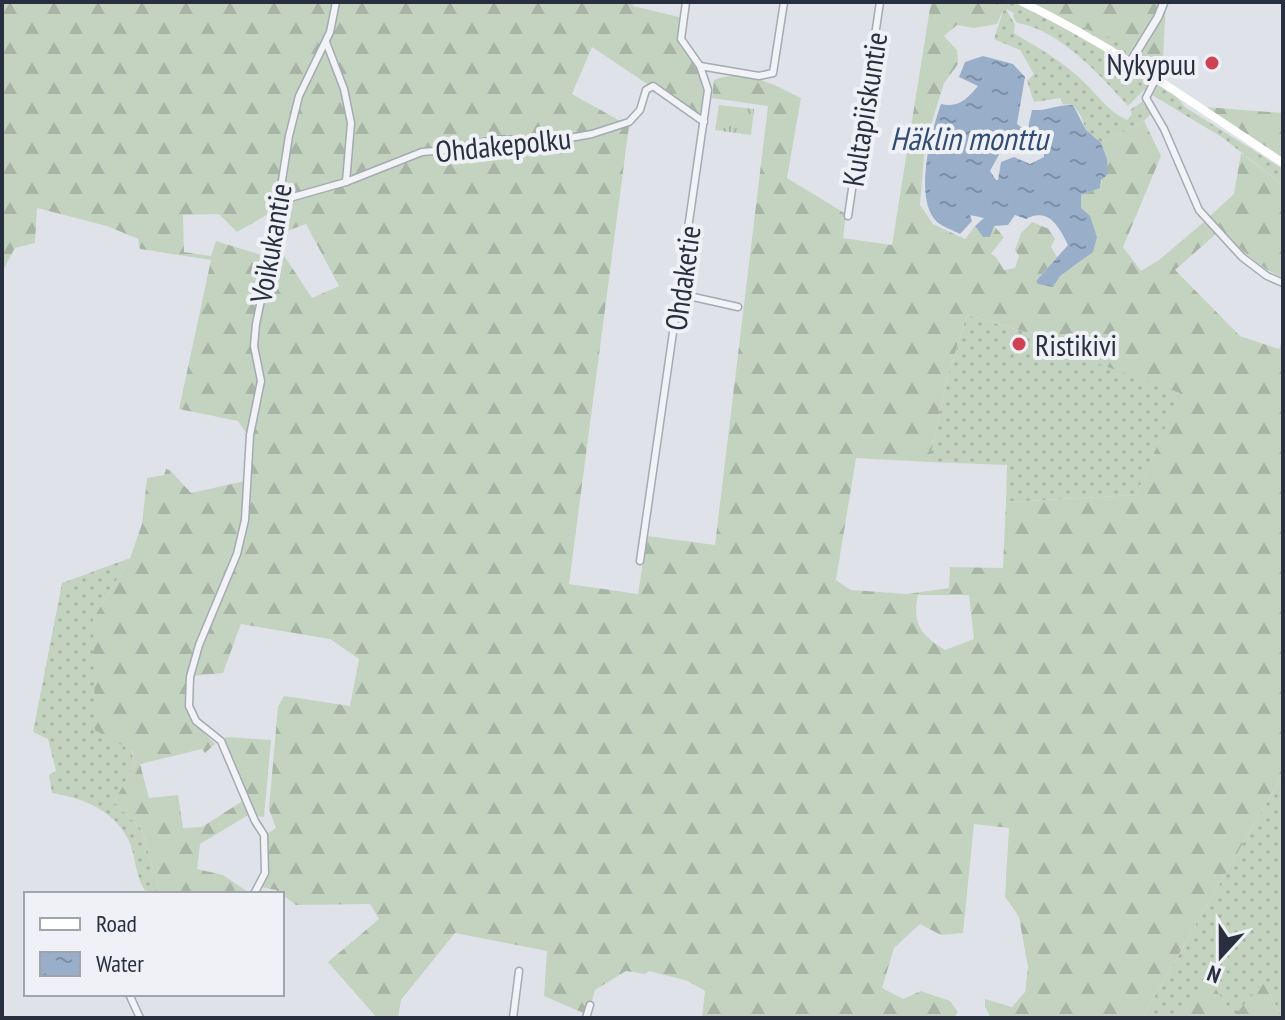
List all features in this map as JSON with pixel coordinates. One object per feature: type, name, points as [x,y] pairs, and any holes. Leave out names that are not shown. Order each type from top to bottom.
[{"type":"main road","points":[[1022,2],[1074,27],[1131,61],[1283,163]]},
{"type":"street","name":"Voikukantie","points":[[255,892],[265,873],[264,835],[221,741],[196,721],[189,706],[189,692],[192,666],[237,554],[245,520],[250,435],[261,381],[254,346],[256,324],[289,136],[299,96],[326,42],[336,2]]},
{"type":"street","name":"Ohdaketie","points":[[640,561],[708,90],[700,66],[681,39],[686,2]]},
{"type":"street","points":[[700,66],[759,76],[773,73],[784,2]]},
{"type":"street","name":"Kultapiiskuntie","points":[[848,216],[880,2]]},
{"type":"street","points":[[1131,61],[1164,2]]},
{"type":"street","points":[[326,42],[344,89],[351,123],[346,182]]},
{"type":"street","points":[[1156,78],[1146,98],[1164,129],[1199,210],[1242,257],[1267,276],[1283,283]]},
{"type":"street","name":"Ohdakepolku","points":[[278,205],[422,152],[448,150],[498,139],[547,142],[592,134],[629,122],[640,110],[646,90],[653,86],[704,122]]},
{"type":"street","points":[[680,294],[738,307]]},
{"type":"street","points":[[513,1018],[519,971]]},
{"type":"street","points":[[130,996],[140,1018]]},
{"type":"street","points":[[586,1018],[590,1005]]},
{"type":"green space","points":[[2,2],[334,2],[328,32],[297,96],[275,210],[237,232],[219,214],[183,215],[184,252],[211,256],[216,241],[268,257],[254,324],[259,380],[248,436],[238,421],[179,409],[211,260],[140,249],[138,239],[107,226],[37,208],[35,243],[15,248],[2,272]]},
{"type":"green space","points":[[338,2],[634,2],[633,6],[683,18],[681,39],[700,66],[708,90],[704,122],[592,47],[572,94],[629,126],[569,584],[638,594],[647,536],[715,545],[768,106],[712,98],[714,80],[737,76],[759,79],[801,98],[787,178],[846,214],[843,238],[892,245],[931,2],[990,2],[1004,8],[997,24],[974,28],[957,25],[944,36],[957,50],[958,64],[944,83],[925,144],[920,205],[933,224],[965,239],[975,226],[983,237],[994,226],[1004,237],[991,254],[1004,270],[1015,268],[1019,256],[1015,250],[1021,233],[1032,222],[1049,229],[1055,239],[1051,247],[1057,257],[1036,281],[1065,271],[1088,254],[1097,237],[1081,208],[1081,195],[1100,188],[1107,159],[1101,143],[1144,121],[1161,156],[1123,247],[1141,271],[1159,260],[1205,221],[1217,233],[1175,270],[1240,336],[1279,349],[1283,339],[1283,774],[1142,1018],[991,1018],[985,1007],[985,999],[1012,1007],[1025,992],[1028,967],[1019,917],[1005,897],[1009,828],[974,824],[963,933],[941,935],[920,924],[894,948],[882,988],[903,999],[921,991],[950,1001],[958,1012],[954,1018],[702,1018],[705,991],[688,981],[649,971],[645,974],[626,971],[595,990],[588,1015],[544,996],[547,951],[455,933],[401,1000],[398,1018],[377,1018],[328,962],[379,919],[370,904],[296,905],[284,896],[284,892],[261,887],[268,873],[267,834],[276,828],[269,809],[278,706],[284,696],[350,706],[359,659],[330,639],[241,624],[223,673],[192,676],[201,645],[239,555],[252,437],[263,381],[256,346],[258,325],[274,248],[279,248],[312,298],[339,286],[306,224],[276,235],[295,116],[327,40]],"holes":[[[967,315],[1026,332],[1051,334],[1063,351],[1180,393],[1136,495],[1006,502],[1003,568],[950,567],[949,588],[908,594],[851,590],[836,580],[856,458],[929,462],[948,375]],[[918,595],[969,595],[974,639],[945,650],[920,628],[916,614]]]},
{"type":"green space","points":[[990,2],[1030,2],[1133,46],[1185,107],[1283,169],[1283,185],[1223,138],[1144,90],[1128,106],[1064,44],[1033,27],[1017,23],[1014,13],[1006,9],[1015,25],[1014,33],[1068,68],[1114,112],[1127,120],[1132,114],[1130,110],[1143,101],[1152,113],[1144,121],[1101,143],[1086,130],[1073,105],[1062,104],[1061,98],[1034,102],[1027,81],[1034,74],[1020,50],[994,39],[1004,8]]},
{"type":"green space","points":[[1030,2],[1166,2],[1162,78],[1133,46],[1065,21]]},
{"type":"green space","points":[[719,105],[754,109],[751,135],[715,130]]},
{"type":"green space","points":[[1205,107],[1283,113],[1283,158]]},
{"type":"green space","points":[[1241,153],[1283,185],[1283,278],[1252,259],[1210,216],[1234,194]]},
{"type":"green space","points":[[967,315],[1026,332],[1051,334],[1064,351],[1181,392],[1136,495],[1006,502],[1007,465],[929,462],[948,375]]},
{"type":"green space","points":[[166,469],[170,470],[191,493],[245,481],[243,519],[235,553],[197,644],[187,706],[194,723],[215,744],[205,753],[202,749],[140,764],[149,798],[178,795],[183,828],[202,827],[244,800],[250,814],[200,844],[197,869],[223,875],[248,892],[159,892],[142,830],[114,802],[135,764],[132,751],[95,730],[93,619],[130,558],[142,524],[147,478],[164,475]]},
{"type":"green space","points":[[130,558],[93,619],[135,764],[114,802],[142,830],[159,892],[146,892],[129,841],[115,821],[86,802],[52,793],[49,775],[56,771],[48,739],[33,732],[62,583]]},
{"type":"green space","points":[[226,737],[271,740],[264,817],[256,816],[223,741]]},
{"type":"green space","points":[[1283,774],[1283,1018],[1263,983],[1234,1017],[1207,977],[1181,1018],[1142,1018]]},
{"type":"green space","points":[[1207,976],[1234,1016],[1263,983],[1283,1018],[1181,1018]]},
{"type":"water","name":"Häklin monttu","points":[[983,56],[1013,64],[1025,77],[1017,124],[1025,130],[1031,149],[1023,154],[1001,151],[990,171],[996,180],[1001,162],[1014,157],[1030,164],[1044,157],[1044,151],[1028,128],[1032,110],[1073,105],[1086,130],[1101,143],[1107,159],[1108,174],[1101,180],[1100,188],[1081,195],[1081,208],[1090,216],[1097,237],[1093,252],[1060,276],[1053,287],[1036,281],[1068,245],[1057,226],[1047,217],[1041,215],[1026,219],[1015,215],[1008,225],[994,226],[990,237],[983,237],[975,226],[984,218],[970,215],[972,221],[960,234],[937,222],[926,198],[926,165],[941,104],[958,103],[974,91],[978,86],[959,77],[965,62]]},
{"type":"place","name":"Nykypuu","points":[[1212,63]]},
{"type":"place","name":"Ristikivi","points":[[1019,344]]}]
